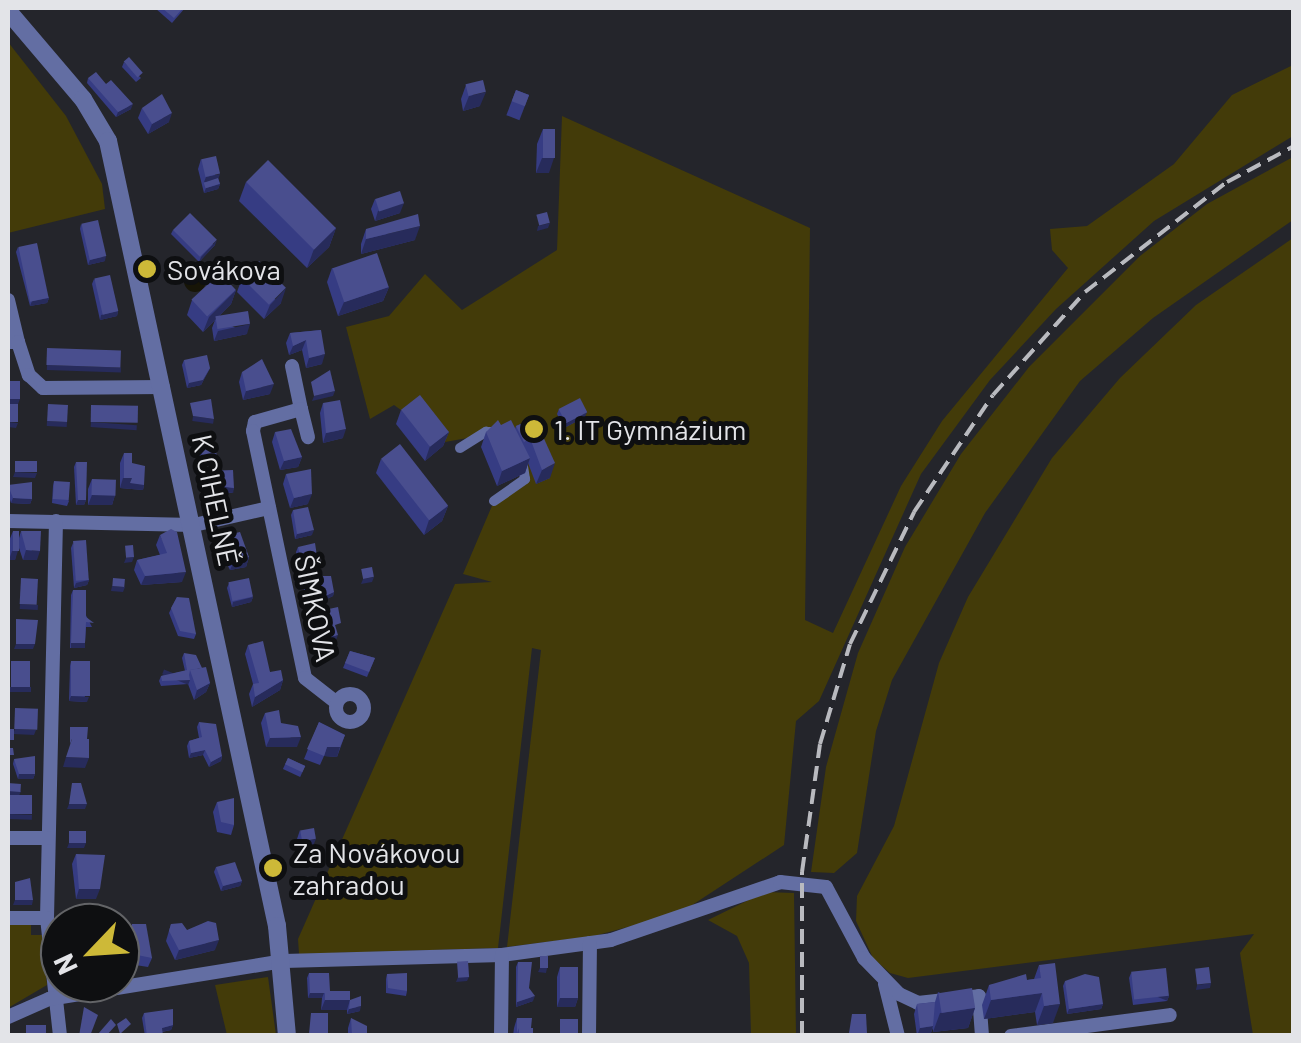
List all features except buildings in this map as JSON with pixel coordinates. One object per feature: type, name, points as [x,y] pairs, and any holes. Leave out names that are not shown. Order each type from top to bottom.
[{"type":"street","name":"K CIHELNĚ","points":[[8,11],[83,99],[108,141],[194,524],[284,961],[287,1036]]},
{"type":"street","points":[[8,300],[13,342],[30,376],[43,388],[163,387]]},
{"type":"street","points":[[292,366],[308,437]]},
{"type":"street","name":"ŠIMKOVA","points":[[302,410],[253,424],[306,678],[336,702]]},
{"type":"street","points":[[460,448],[486,432],[508,431],[528,470],[525,480],[494,501]]},
{"type":"street","points":[[8,520],[194,524],[269,508]]},
{"type":"street","points":[[47,903],[56,521]]},
{"type":"street","points":[[8,838],[47,838]]},
{"type":"street","points":[[140,985],[284,961],[502,954],[590,943],[697,915],[780,882],[821,886],[886,984],[898,1036]]},
{"type":"street","points":[[8,918],[40,918]]},
{"type":"street","points":[[589,1036],[590,943]]},
{"type":"street","points":[[501,1036],[502,954]]},
{"type":"street","points":[[886,984],[918,1003],[979,996],[982,1036]]},
{"type":"street","points":[[8,1016],[46,1003]]},
{"type":"street","points":[[60,1003],[60,1036]]},
{"type":"street","points":[[1011,1036],[1170,1015]]},
{"type":"shaded area","points":[[8,42],[66,116],[102,184],[105,209],[8,233]]},
{"type":"shaded area","points":[[1293,65],[1293,136],[1154,221],[1056,309],[990,380],[921,474],[819,701],[796,721],[784,845],[680,913],[594,936],[507,947],[541,650],[532,648],[498,948],[299,954],[298,939],[455,584],[492,582],[463,574],[494,501],[527,470],[507,431],[445,442],[394,405],[370,419],[346,327],[389,316],[425,274],[462,310],[557,250],[562,116],[810,228],[805,620],[833,633],[901,486],[942,421],[1068,268],[1052,250],[1050,229],[1087,226],[1174,164],[1232,95]]},
{"type":"shaded area","points":[[1293,157],[1293,220],[1153,318],[1080,381],[985,513],[892,680],[876,731],[857,853],[834,873],[811,872],[826,767],[858,653],[905,547],[961,454],[1029,367],[1140,256],[1207,204]]},
{"type":"shaded area","points":[[1293,238],[1293,1035],[1253,1035],[1240,953],[1254,934],[908,978],[890,973],[873,958],[856,921],[857,896],[894,826],[939,663],[968,597],[1052,458],[1120,378],[1196,305]]},
{"type":"shaded area","points":[[195,270],[203,273],[203,289],[195,292],[187,289],[184,281],[187,273]]},
{"type":"shaded area","points":[[765,892],[794,893],[796,1035],[751,1035],[749,963],[737,936],[708,920]]},
{"type":"shaded area","points":[[8,922],[31,922],[31,935],[40,935],[40,989],[8,1008]]},
{"type":"shaded area","points":[[268,977],[276,1035],[227,1035],[215,985]]},
{"type":"railway","points":[[802,1036],[802,872],[820,744],[850,644],[914,512],[993,395],[1085,292],[1227,182],[1294,146]]},
{"type":"place","name":"Sovákova","points":[[147,269]]},
{"type":"place","name":"1. IT Gymnázium","points":[[534,429]]},
{"type":"place","name":"Za Novákovou zahradou","points":[[273,868]]}]
